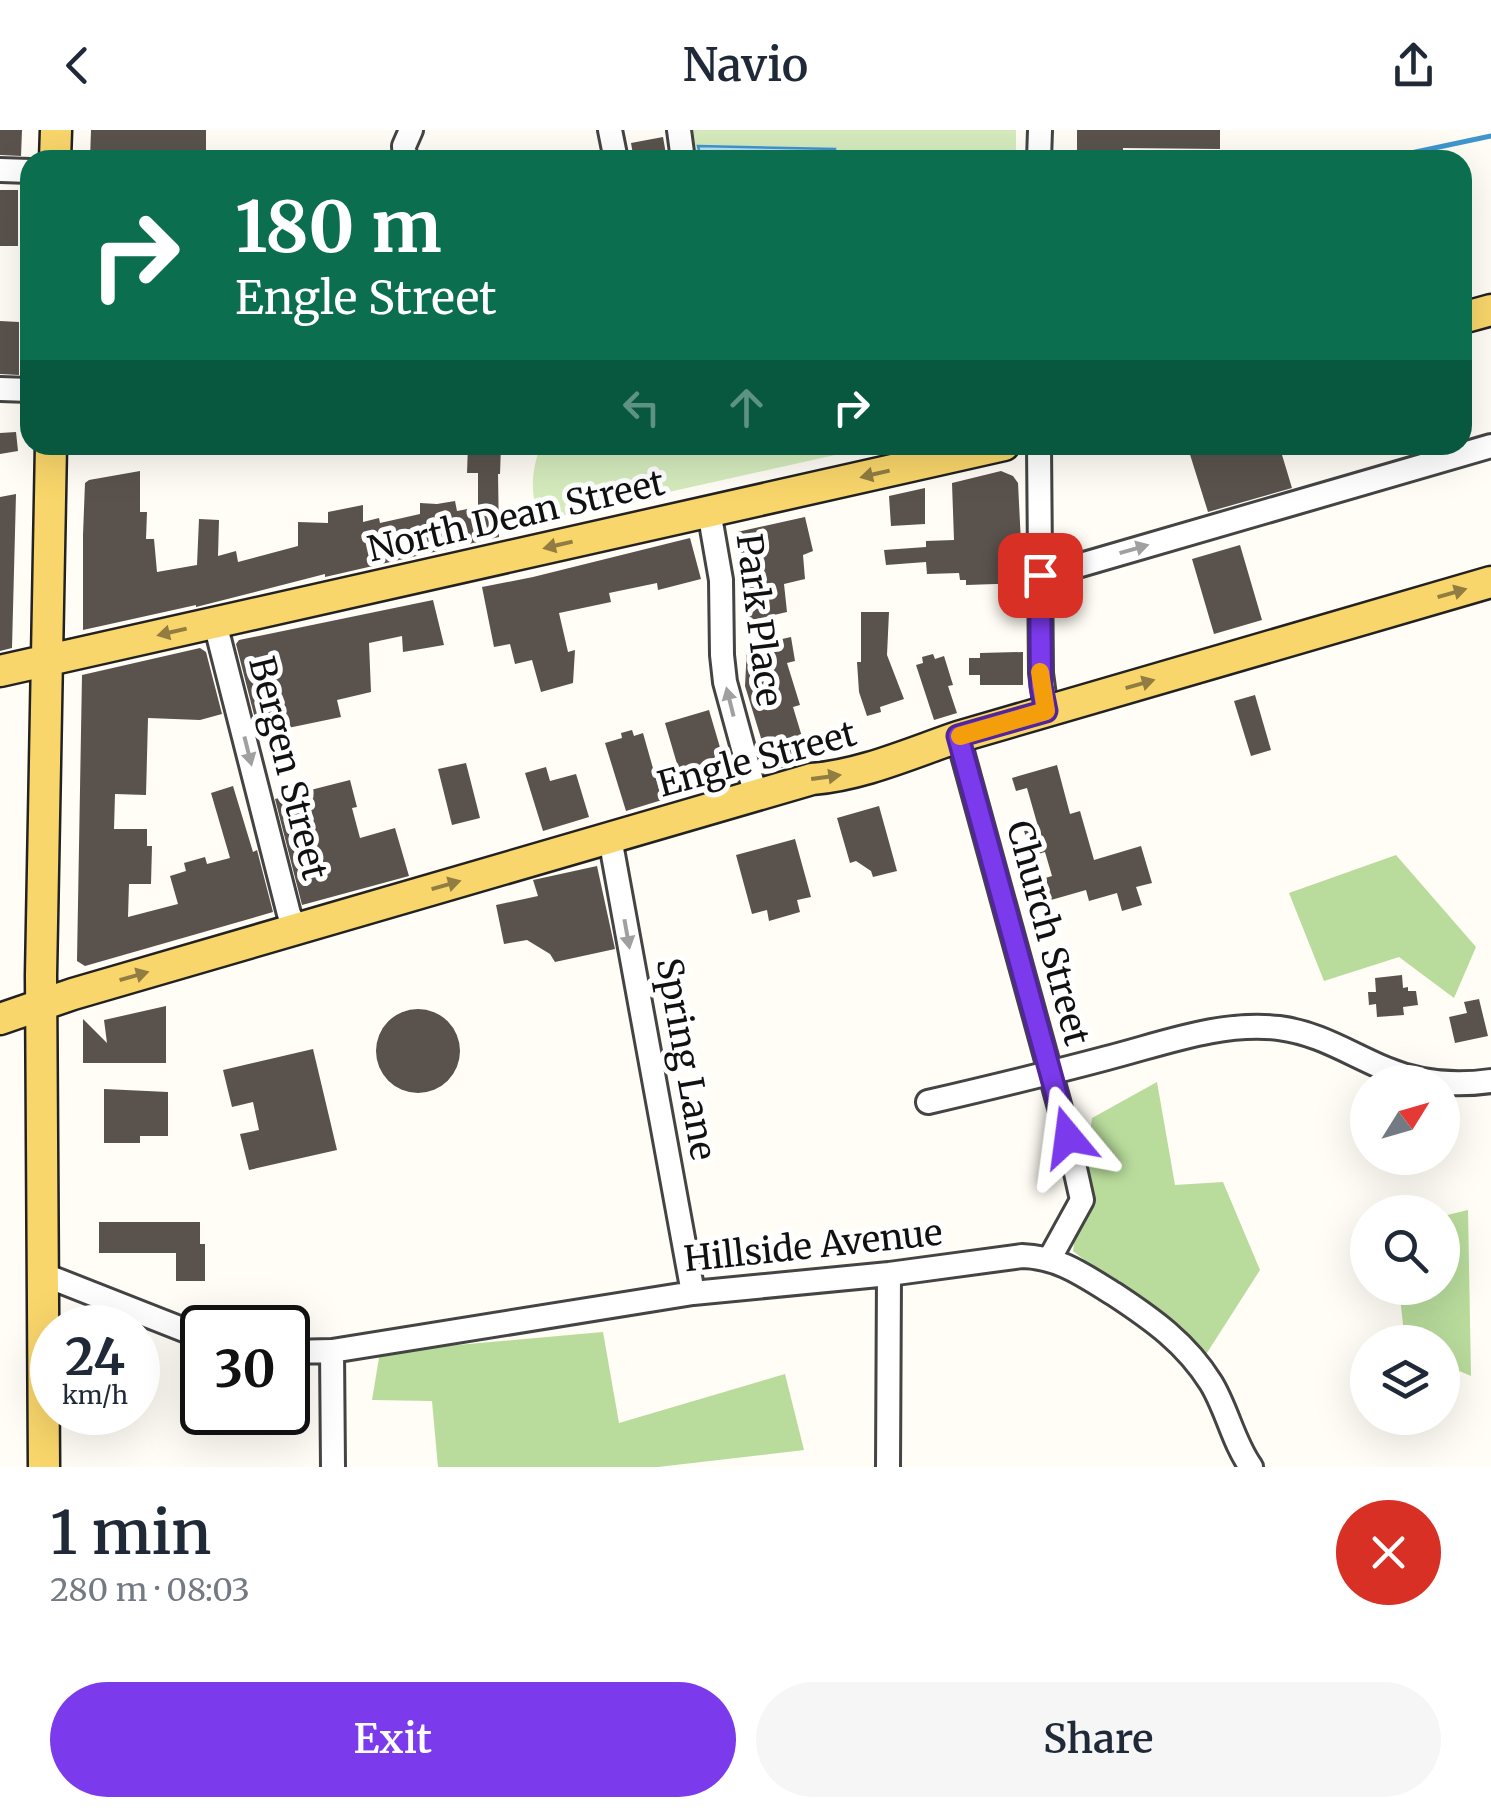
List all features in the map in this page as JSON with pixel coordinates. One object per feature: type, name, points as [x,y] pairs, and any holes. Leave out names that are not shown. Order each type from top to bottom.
[{"type":"main road","points":[[44,1467],[41,1005],[51,455]]},
{"type":"main road","name":"North Dean Street","points":[[0,670],[959,455]]},
{"type":"main road","name":"Engle Street","points":[[0,1019],[1491,582]]},
{"type":"street","points":[[1040,455],[1041,686],[1046,711]]},
{"type":"street","points":[[1040,575],[1460,455]]},
{"type":"street","name":"Park Place","points":[[709,510],[722,580],[725,682],[756,796]]},
{"type":"street","name":"Bergen Street","points":[[215,623],[289,914],[297,929]]},
{"type":"street","name":"Church Street","points":[[958,736],[1082,1200],[1050,1258]]},
{"type":"street","name":"Spring Lane","points":[[610,838],[694,1293]]},
{"type":"street","points":[[928,1102],[1206,1032],[1253,1026],[1308,1034],[1414,1078],[1471,1084],[1491,1080]]},
{"type":"street","name":"Hillside Avenue","points":[[310,1352],[694,1293],[890,1274],[1022,1256],[1050,1258],[1070,1266],[1155,1320],[1179,1341],[1213,1387],[1251,1467]]},
{"type":"street","points":[[42,1274],[180,1328]]},
{"type":"street","points":[[888,1467],[890,1274]]},
{"type":"street","points":[[332,1351],[333,1467]]},
{"type":"green space","points":[[691,130],[1016,130],[1016,150],[693,150]]},
{"type":"green space","points":[[538,455],[835,455],[552,518],[540,514],[536,506],[534,471]]},
{"type":"green space","points":[[1396,855],[1476,947],[1454,998],[1399,957],[1324,981],[1289,893]]},
{"type":"green space","points":[[1157,1082],[1175,1185],[1223,1182],[1260,1270],[1205,1356],[1073,1251],[1092,1118]]},
{"type":"green space","points":[[1468,1210],[1471,1376],[1460,1371],[1460,1325],[1403,1325],[1401,1305],[1460,1305],[1460,1212]]},
{"type":"green space","points":[[603,1332],[619,1423],[785,1374],[804,1450],[658,1467],[438,1467],[432,1401],[372,1400],[380,1352]]},
{"type":"water","points":[[698,146],[835,149],[835,150],[699,150]]},
{"type":"building","points":[[0,130],[22,130],[20,156],[0,155]]},
{"type":"building","points":[[91,130],[206,130],[206,150],[90,150]]},
{"type":"building","points":[[1077,130],[1220,130],[1220,149],[1077,150]]},
{"type":"building","points":[[663,137],[665,150],[632,150],[631,143]]},
{"type":"building","points":[[0,190],[18,190],[18,246],[0,246]]},
{"type":"building","points":[[0,321],[19,322],[19,375],[0,374]]},
{"type":"building","points":[[16,432],[18,451],[0,454],[0,433]]},
{"type":"building","points":[[468,455],[501,455],[499,537],[83,630],[85,483],[89,480],[140,471],[140,512],[147,512],[146,539],[154,539],[157,572],[197,565],[199,519],[219,520],[218,556],[236,551],[238,562],[298,546],[298,522],[328,523],[328,512],[363,505],[363,522],[379,518],[380,523],[420,514],[420,503],[455,501],[457,511],[478,507],[478,473],[467,473]]},
{"type":"building","points":[[1190,455],[1282,455],[1292,488],[1208,512]]},
{"type":"building","points":[[1001,471],[1018,483],[1023,583],[966,585],[959,573],[927,574],[926,562],[886,565],[884,550],[954,540],[952,483]]},
{"type":"building","points":[[925,488],[925,524],[891,526],[889,496]]},
{"type":"building","points":[[16,494],[12,648],[0,651],[0,497]]},
{"type":"building","points":[[805,517],[813,551],[803,555],[805,579],[784,584],[787,612],[748,621],[749,591],[737,532]]},
{"type":"building","points":[[690,538],[701,579],[658,590],[657,583],[609,593],[611,602],[559,613],[568,652],[575,650],[573,683],[541,692],[532,660],[515,664],[510,644],[494,647],[482,587]]},
{"type":"building","points":[[1240,545],[1262,620],[1214,634],[1192,559]]},
{"type":"building","points":[[433,600],[444,645],[403,652],[402,636],[369,643],[371,692],[337,700],[341,717],[259,734],[236,644],[239,640]]},
{"type":"building","points":[[861,612],[889,612],[887,655],[904,699],[867,716],[859,692],[857,662],[861,662]]},
{"type":"building","points":[[791,637],[795,661],[787,663],[800,705],[793,707],[809,760],[771,771],[745,686],[747,647]]},
{"type":"building","points":[[200,648],[206,652],[222,714],[200,720],[148,718],[146,795],[115,794],[114,829],[147,829],[147,846],[152,846],[151,884],[129,884],[128,917],[178,904],[170,876],[186,871],[184,863],[205,857],[207,864],[230,858],[211,793],[233,786],[253,852],[257,850],[273,912],[85,966],[77,961],[82,675]]},
{"type":"building","points":[[1023,652],[1023,685],[980,685],[980,675],[969,675],[969,658],[980,658],[980,653]]},
{"type":"building","points":[[933,654],[935,659],[944,656],[957,713],[934,720],[916,665],[923,663],[922,657]]},
{"type":"building","points":[[1255,695],[1271,750],[1251,756],[1234,701]]},
{"type":"building","points":[[709,710],[729,778],[685,791],[665,723]]},
{"type":"building","points":[[632,730],[634,736],[643,733],[662,800],[626,811],[605,743]]},
{"type":"building","points":[[466,763],[480,818],[452,825],[438,769]]},
{"type":"building","points":[[1057,765],[1070,814],[1080,811],[1094,860],[1141,846],[1152,883],[1136,887],[1142,905],[1122,911],[1117,893],[1089,901],[1086,890],[1051,900],[1045,878],[1052,876],[1045,852],[1031,856],[1023,827],[1037,823],[1027,788],[1016,791],[1012,778]]},
{"type":"building","points":[[546,767],[550,781],[576,774],[589,817],[543,831],[525,773]]},
{"type":"building","points":[[350,780],[360,838],[395,828],[409,876],[302,905],[275,799]]},
{"type":"building","points":[[879,806],[897,871],[873,877],[856,861],[850,863],[837,818]]},
{"type":"building","points":[[795,839],[811,897],[797,900],[800,912],[769,921],[767,910],[752,914],[736,855]]},
{"type":"building","points":[[597,866],[615,949],[555,962],[550,954],[527,940],[504,944],[496,905],[538,896],[533,880]]},
{"type":"building","points":[[1402,975],[1403,988],[1416,991],[1418,1005],[1403,1007],[1404,1015],[1377,1017],[1376,1004],[1369,1005],[1368,992],[1376,992],[1375,978]]},
{"type":"building","points":[[1479,999],[1488,1036],[1455,1043],[1449,1017],[1467,1013],[1464,1002]]},
{"type":"building","points":[[166,1006],[166,1063],[83,1063],[83,1019],[107,1043],[104,1020]]},
{"type":"building","points":[[418,1009],[434,1012],[448,1021],[457,1035],[457,1067],[448,1081],[434,1090],[418,1093],[402,1090],[388,1081],[379,1067],[376,1051],[379,1035],[388,1021],[402,1012]]},
{"type":"building","points":[[313,1049],[337,1150],[249,1170],[240,1134],[259,1130],[253,1102],[232,1107],[223,1070]]},
{"type":"building","points":[[104,1089],[168,1092],[168,1136],[140,1136],[140,1143],[104,1143]]},
{"type":"building","points":[[99,1222],[200,1222],[200,1244],[205,1244],[205,1281],[176,1281],[176,1253],[99,1253]]},
{"type":"waterway","points":[[1425,150],[1491,136]]},
{"type":"slow traffic","points":[[960,736],[1046,711],[1040,672]]},
{"type":"route","points":[[1040,575],[1041,686],[1046,711],[958,736],[1068,1137]]}]
